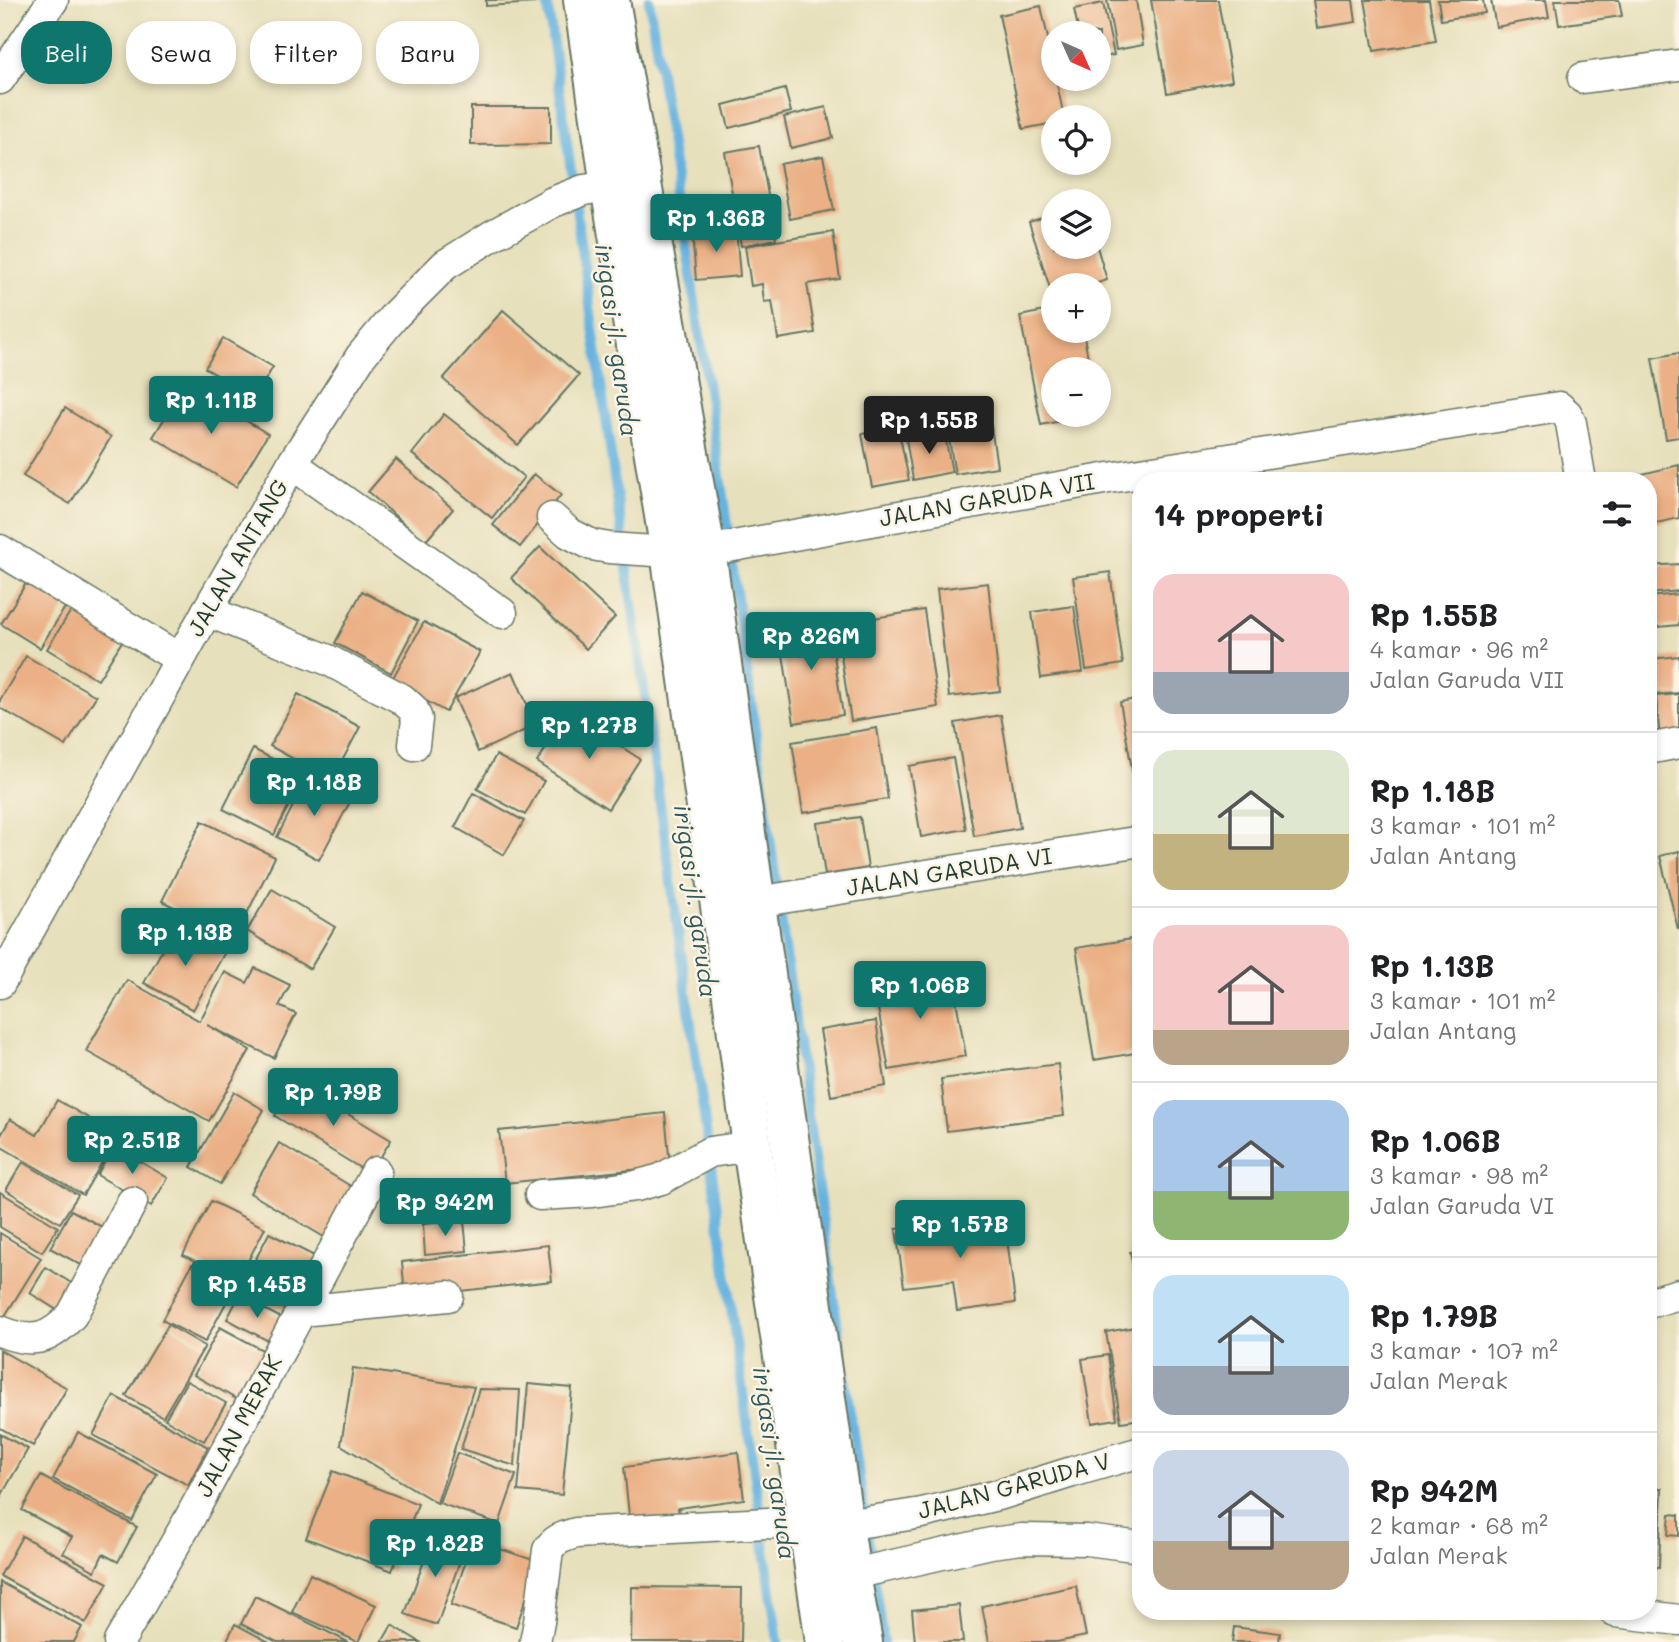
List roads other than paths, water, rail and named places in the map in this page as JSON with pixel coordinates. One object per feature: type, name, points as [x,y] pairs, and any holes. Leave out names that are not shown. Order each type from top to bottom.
[{"type":"main road","points":[[583,0],[597,188],[688,551],[757,902],[826,1525],[834,1578],[863,1642]]},
{"type":"main road","points":[[610,0],[688,551],[720,906],[752,1146],[826,1525]]},
{"type":"main road","points":[[825,1642],[834,1578]]},
{"type":"street","points":[[0,79],[52,1]]},
{"type":"street","points":[[1583,78],[1679,65]]},
{"type":"street","name":"JALAN ANTANG","points":[[0,983],[207,611],[292,464],[361,356],[396,314],[445,265],[553,202],[597,188]]},
{"type":"street","name":"JALAN GARUDA VII","points":[[1147,472],[1559,407],[1567,414],[1571,423],[1579,472]]},
{"type":"street","points":[[292,464],[502,613]]},
{"type":"street","name":"JALAN GARUDA VII","points":[[552,518],[569,533],[592,545],[616,549],[688,551],[1132,474]]},
{"type":"street","points":[[0,550],[180,659]]},
{"type":"street","points":[[207,611],[328,660],[402,699],[413,709],[417,719],[414,745]]},
{"type":"street","points":[[1657,747],[1679,743]]},
{"type":"street","name":"JALAN GARUDA VI","points":[[720,906],[1132,842]]},
{"type":"street","points":[[540,1195],[636,1186],[661,1179],[702,1156],[752,1146]]},
{"type":"street","name":"JALAN MERAK","points":[[118,1642],[186,1525],[376,1171]]},
{"type":"street","points":[[0,1332],[30,1339],[46,1336],[61,1326],[72,1315],[131,1202]]},
{"type":"street","points":[[1657,1300],[1679,1294]]},
{"type":"street","points":[[301,1311],[448,1296]]},
{"type":"street","name":"JALAN GARUDA V","points":[[535,1642],[548,1550],[560,1538],[576,1533],[760,1524],[826,1525],[922,1513],[1002,1494],[1132,1455]]},
{"type":"street","points":[[834,1578],[991,1543],[1022,1539],[1087,1540],[1132,1546]]},
{"type":"street","points":[[1657,1617],[1679,1620]]},
{"type":"waterway","name":"irigasi jl. garuda","points":[[547,0],[778,1642]]},
{"type":"waterway","points":[[649,0],[709,395],[883,1642]]}]
